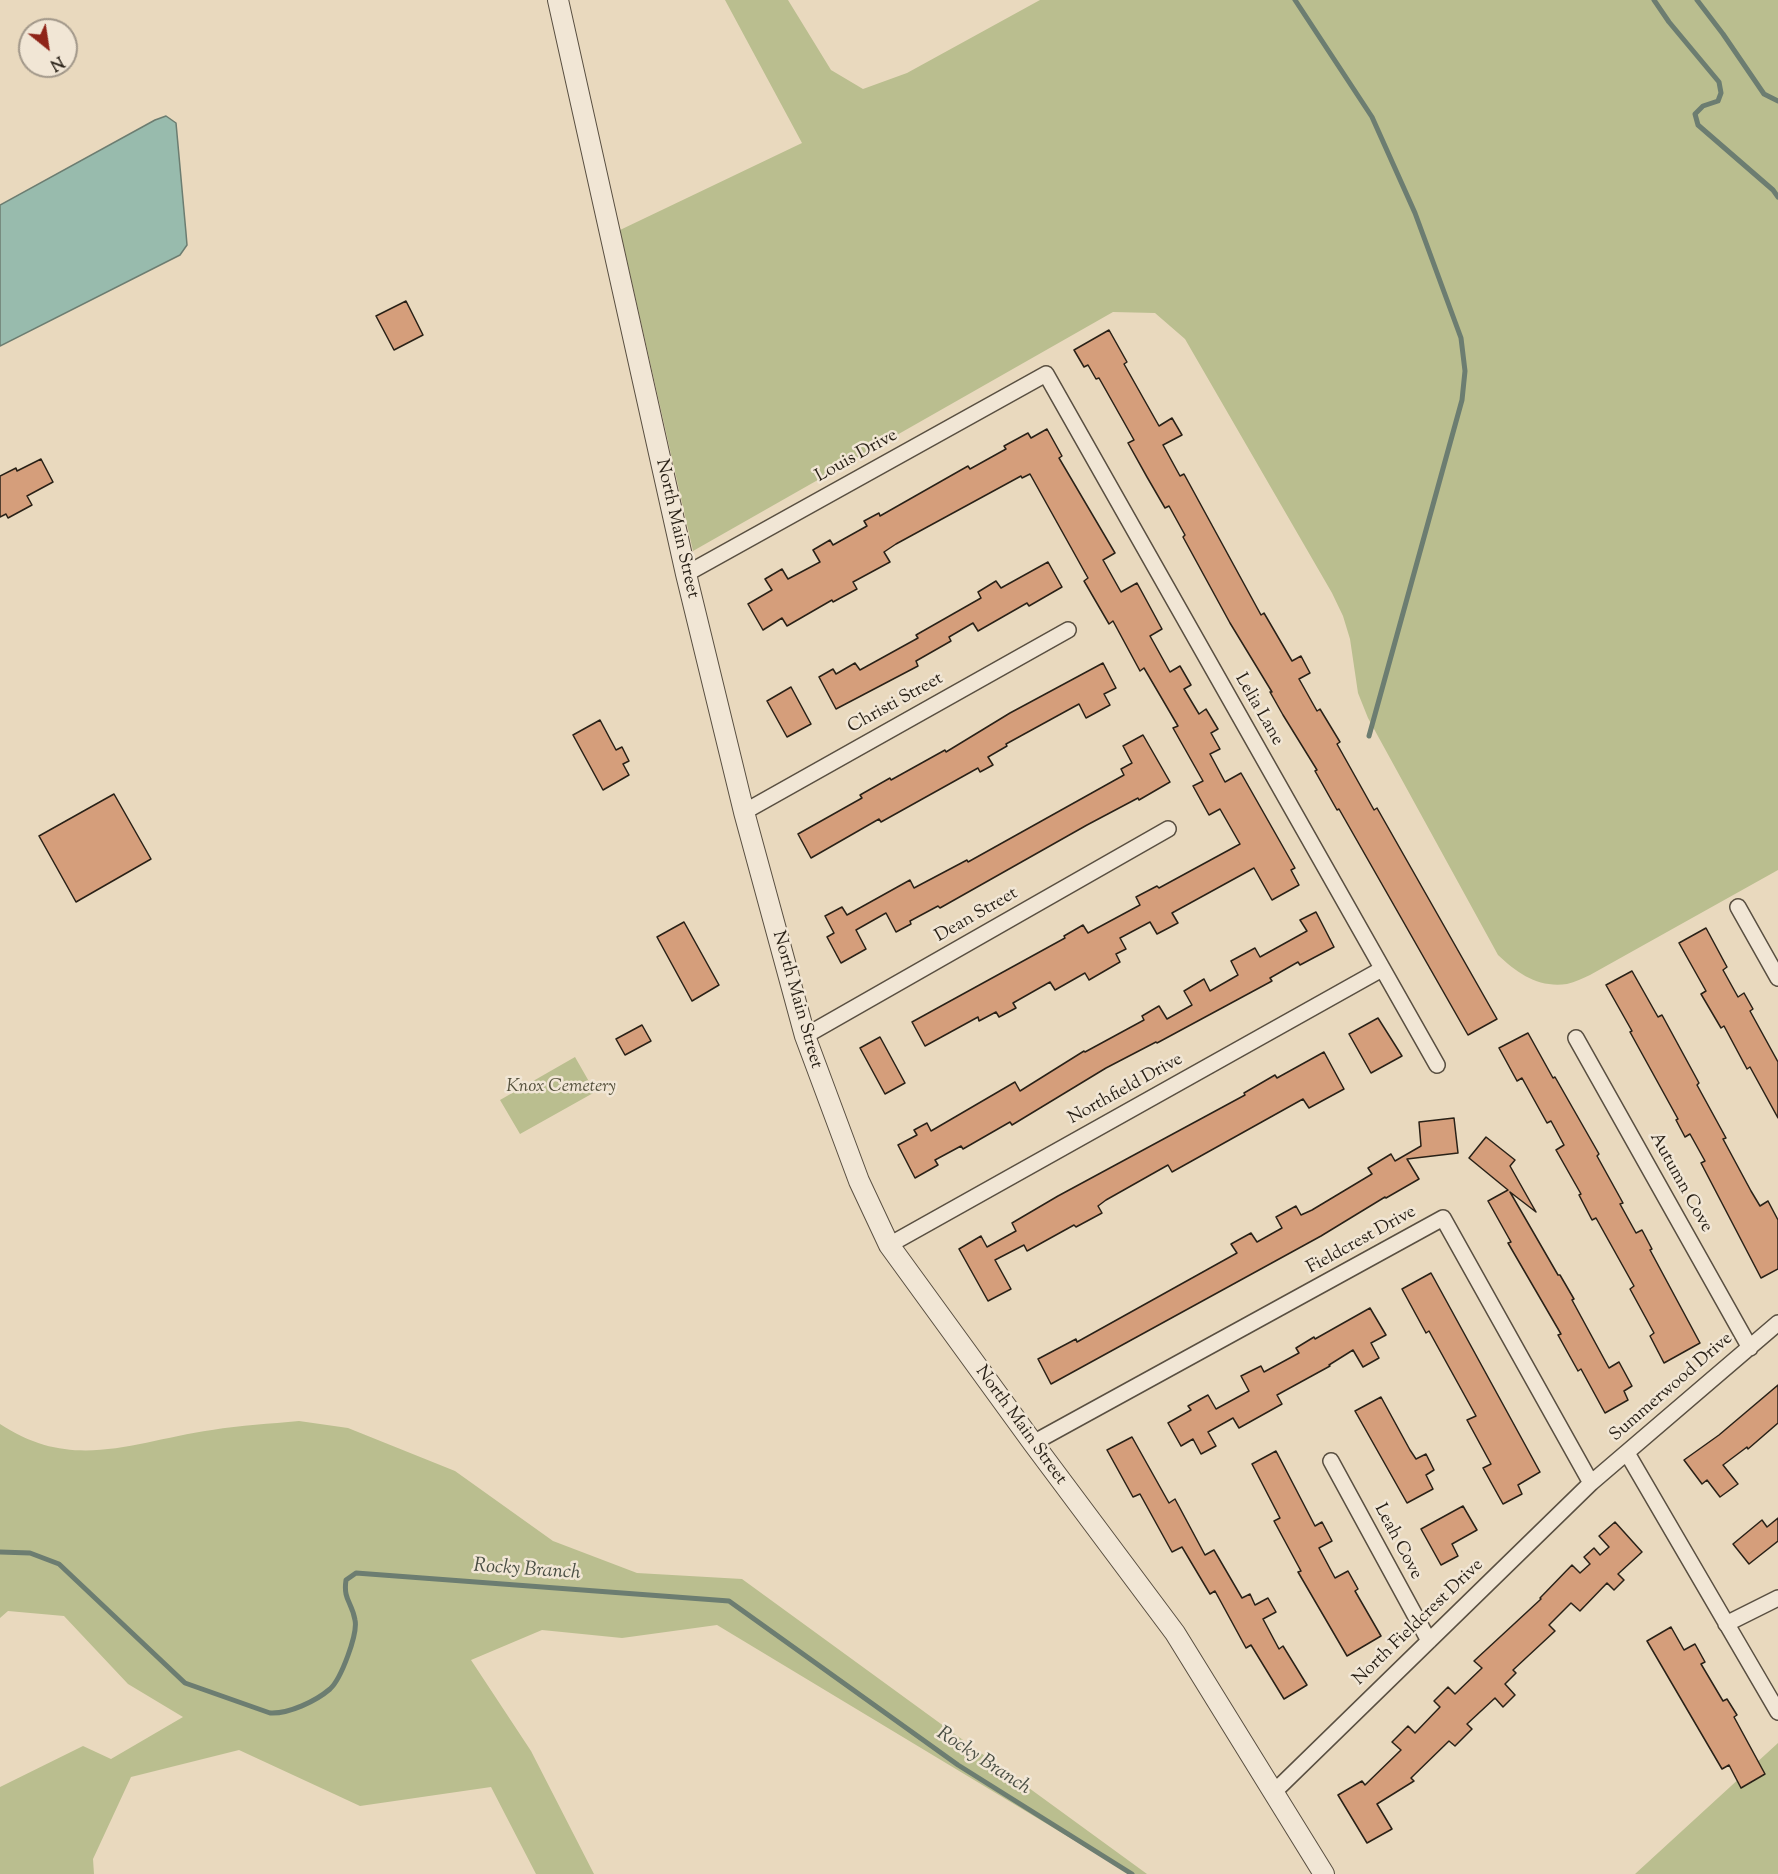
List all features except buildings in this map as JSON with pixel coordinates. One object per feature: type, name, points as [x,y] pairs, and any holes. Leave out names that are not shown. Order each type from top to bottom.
[{"type":"street","name":"North Main Street","points":[[558,0],[686,574],[744,812],[805,1036],[859,1181],[889,1245],[1032,1443],[1175,1633],[1324,1874]]},
{"type":"street","name":"Louis Drive","points":[[686,574],[1046,374]]},
{"type":"street","name":"Lelia Lane","points":[[1046,374],[1437,1065]]},
{"type":"street","name":"Christi Street","points":[[744,812],[1068,630]]},
{"type":"street","name":"Dean Street","points":[[805,1036],[1168,829]]},
{"type":"street","points":[[1738,907],[1778,978]]},
{"type":"street","name":"Northfield Drive","points":[[889,1245],[1382,969]]},
{"type":"street","name":"Autumn Cove","points":[[1576,1038],[1750,1347]]},
{"type":"street","name":"Fieldcrest Drive","points":[[1032,1443],[1443,1218],[1591,1483]]},
{"type":"street","name":"Summerwood Drive","points":[[1591,1483],[1778,1323]]},
{"type":"street","points":[[1627,1453],[1778,1712]]},
{"type":"street","name":"Leah Cove","points":[[1331,1461],[1429,1641]]},
{"type":"street","name":"North Fieldcrest Drive","points":[[1274,1792],[1591,1483]]},
{"type":"street","points":[[1726,1624],[1778,1598]]},
{"type":"green space","points":[[725,0],[788,0],[831,70],[863,89],[907,73],[1040,0],[1778,0],[1778,870],[1590,975],[1567,984],[1538,982],[1521,974],[1498,955],[1368,718],[1358,693],[1350,639],[1343,616],[1332,593],[1185,339],[1155,313],[1113,312],[693,551],[620,230],[802,143]]},
{"type":"green space","name":"Knox Cemetery","points":[[575,1057],[595,1092],[520,1134],[500,1100]]},
{"type":"green space","points":[[299,1421],[348,1428],[455,1471],[553,1541],[637,1573],[742,1579],[1147,1874],[1130,1874],[717,1625],[622,1638],[542,1630],[471,1660],[531,1751],[594,1874],[536,1874],[491,1787],[360,1806],[239,1750],[131,1777],[93,1859],[94,1874],[0,1874],[0,1787],[83,1746],[111,1759],[183,1717],[128,1684],[64,1616],[8,1611],[0,1618],[0,1424],[27,1439],[53,1447],[104,1450],[223,1428]]},
{"type":"green space","points":[[1778,1743],[1778,1874],[1635,1874]]},
{"type":"shaded area","points":[[166,116],[176,123],[187,245],[180,255],[0,346],[0,205]]},
{"type":"waterway","points":[[1295,0],[1372,117],[1415,213],[1461,338],[1465,371],[1462,400],[1369,736]]},
{"type":"waterway","points":[[1654,0],[1669,22],[1719,82],[1721,93],[1718,101],[1703,106],[1695,114],[1698,125],[1773,190],[1778,197]]},
{"type":"waterway","points":[[1697,0],[1764,94],[1778,101]]},
{"type":"waterway","name":"Rocky Branch","points":[[0,1552],[30,1553],[59,1564],[185,1683],[270,1713],[302,1706],[324,1694],[334,1684],[344,1666],[354,1635],[355,1620],[345,1587],[346,1580],[356,1573],[729,1601],[958,1765],[1132,1874]]}]
